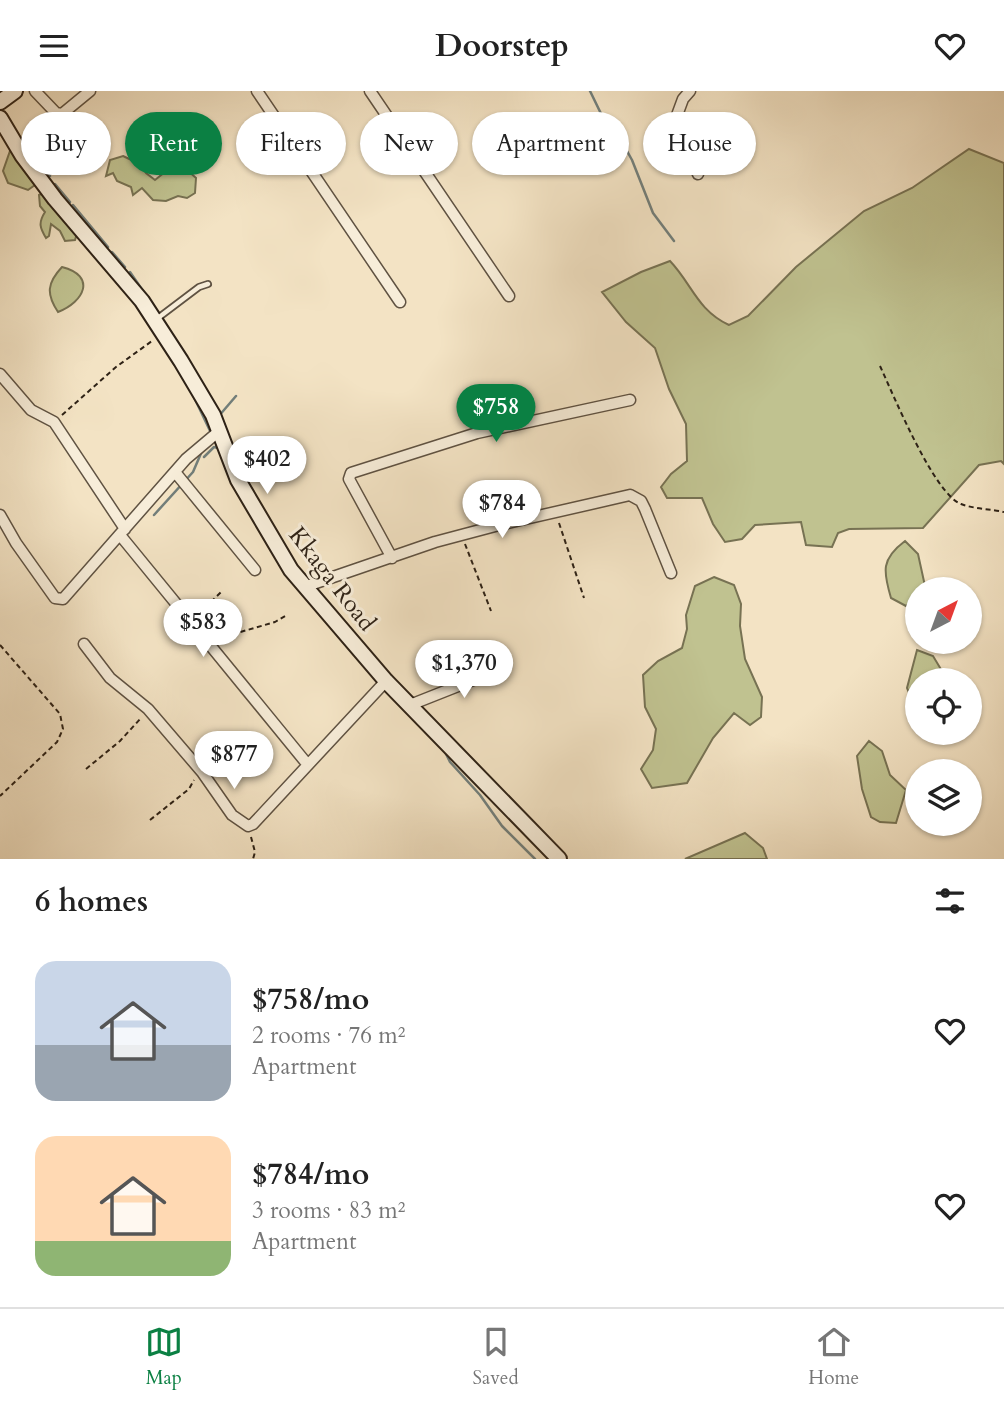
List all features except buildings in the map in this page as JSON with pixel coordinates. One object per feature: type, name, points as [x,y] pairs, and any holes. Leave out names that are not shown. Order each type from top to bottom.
[{"type":"street","points":[[0,103],[15,91]]},
{"type":"street","points":[[35,91],[56,113],[62,114],[90,91]]},
{"type":"street","points":[[257,91],[400,302]]},
{"type":"street","points":[[370,91],[509,296]]},
{"type":"street","points":[[678,112],[682,99],[690,91]]},
{"type":"street","name":"Kkaga Road","points":[[0,118],[22,155],[55,199],[129,284],[181,361],[213,415],[238,480],[281,556],[304,587],[386,681],[559,859]]},
{"type":"street","points":[[0,374],[31,410],[54,422],[123,532],[191,622],[308,765]]},
{"type":"street","points":[[392,558],[349,479],[351,473],[477,433],[630,400]]},
{"type":"street","points":[[0,515],[16,543],[55,598],[63,599],[186,459],[218,432]]},
{"type":"street","points":[[175,473],[255,569]]},
{"type":"street","points":[[304,587],[435,542],[630,495],[636,497],[645,509],[671,573]]},
{"type":"street","points":[[84,645],[110,678],[148,709],[202,772],[232,815],[248,826],[253,824],[386,681]]},
{"type":"street","points":[[410,705],[506,667]]},
{"type":"lane","points":[[158,327],[199,287],[208,284]]},
{"type":"path","points":[[54,422],[158,327]]},
{"type":"path","points":[[880,366],[936,479],[959,504],[1004,512]]},
{"type":"path","points":[[555,512],[584,598]]},
{"type":"path","points":[[462,536],[491,611]]},
{"type":"path","points":[[191,622],[222,591]]},
{"type":"path","points":[[208,605],[221,637]]},
{"type":"path","points":[[208,641],[275,622],[288,615]]},
{"type":"path","points":[[0,646],[60,714],[63,729],[57,742],[0,796]]},
{"type":"path","points":[[86,769],[120,741],[148,709]]},
{"type":"path","points":[[150,820],[189,789],[193,780],[202,772]]},
{"type":"path","points":[[248,826],[256,852],[253,859]]},
{"type":"green space","points":[[969,149],[1004,163],[1004,464],[1001,461],[979,465],[923,528],[849,529],[838,533],[832,547],[806,545],[801,522],[755,525],[742,539],[725,542],[713,524],[702,498],[667,498],[661,487],[671,474],[687,461],[686,424],[669,389],[655,348],[626,322],[602,292],[670,261],[709,312],[729,325],[748,316],[796,267],[864,211],[912,188]]},
{"type":"green space","points":[[10,151],[21,161],[21,175],[36,177],[35,185],[28,190],[8,183],[3,171]]},
{"type":"green space","points":[[125,157],[125,175],[149,175],[155,180],[161,175],[193,175],[196,178],[195,193],[187,198],[178,196],[166,201],[153,200],[142,188],[133,195],[131,187],[117,181],[111,174],[111,160]]},
{"type":"green space","points":[[46,192],[80,223],[75,240],[65,241],[60,231],[51,224],[49,236],[46,238],[41,225],[45,212],[40,206],[39,195]]},
{"type":"green space","points":[[62,267],[80,276],[83,289],[75,302],[58,312],[51,300],[50,289],[53,278]]},
{"type":"green space","points":[[905,541],[918,554],[923,577],[905,577],[905,605],[891,598],[886,580],[888,560]]},
{"type":"green space","points":[[714,577],[734,585],[741,604],[740,626],[745,659],[762,697],[761,717],[750,725],[734,713],[713,738],[687,783],[652,788],[641,769],[653,750],[656,729],[645,707],[643,675],[658,661],[682,648],[687,629],[686,615],[695,586]]},
{"type":"green space","points":[[916,655],[930,655],[940,668],[912,668]]},
{"type":"green space","points":[[869,741],[882,751],[890,775],[905,789],[896,823],[880,822],[871,817],[862,789],[857,756]]},
{"type":"green space","points":[[745,833],[763,848],[767,859],[685,859]]},
{"type":"waterway","points":[[590,91],[607,126],[617,133],[632,160],[653,213],[674,241]]},
{"type":"waterway","points":[[55,184],[70,202]]},
{"type":"waterway","points":[[73,205],[108,247]]},
{"type":"waterway","points":[[112,252],[125,267]]},
{"type":"waterway","points":[[130,272],[150,301]]},
{"type":"waterway","points":[[192,393],[212,435]]},
{"type":"waterway","points":[[218,417],[236,396]]},
{"type":"waterway","points":[[204,457],[214,447],[218,448],[221,454]]},
{"type":"waterway","points":[[154,515],[193,472],[202,451]]},
{"type":"waterway","points":[[444,750],[450,762],[480,795],[502,826],[535,859]]}]
